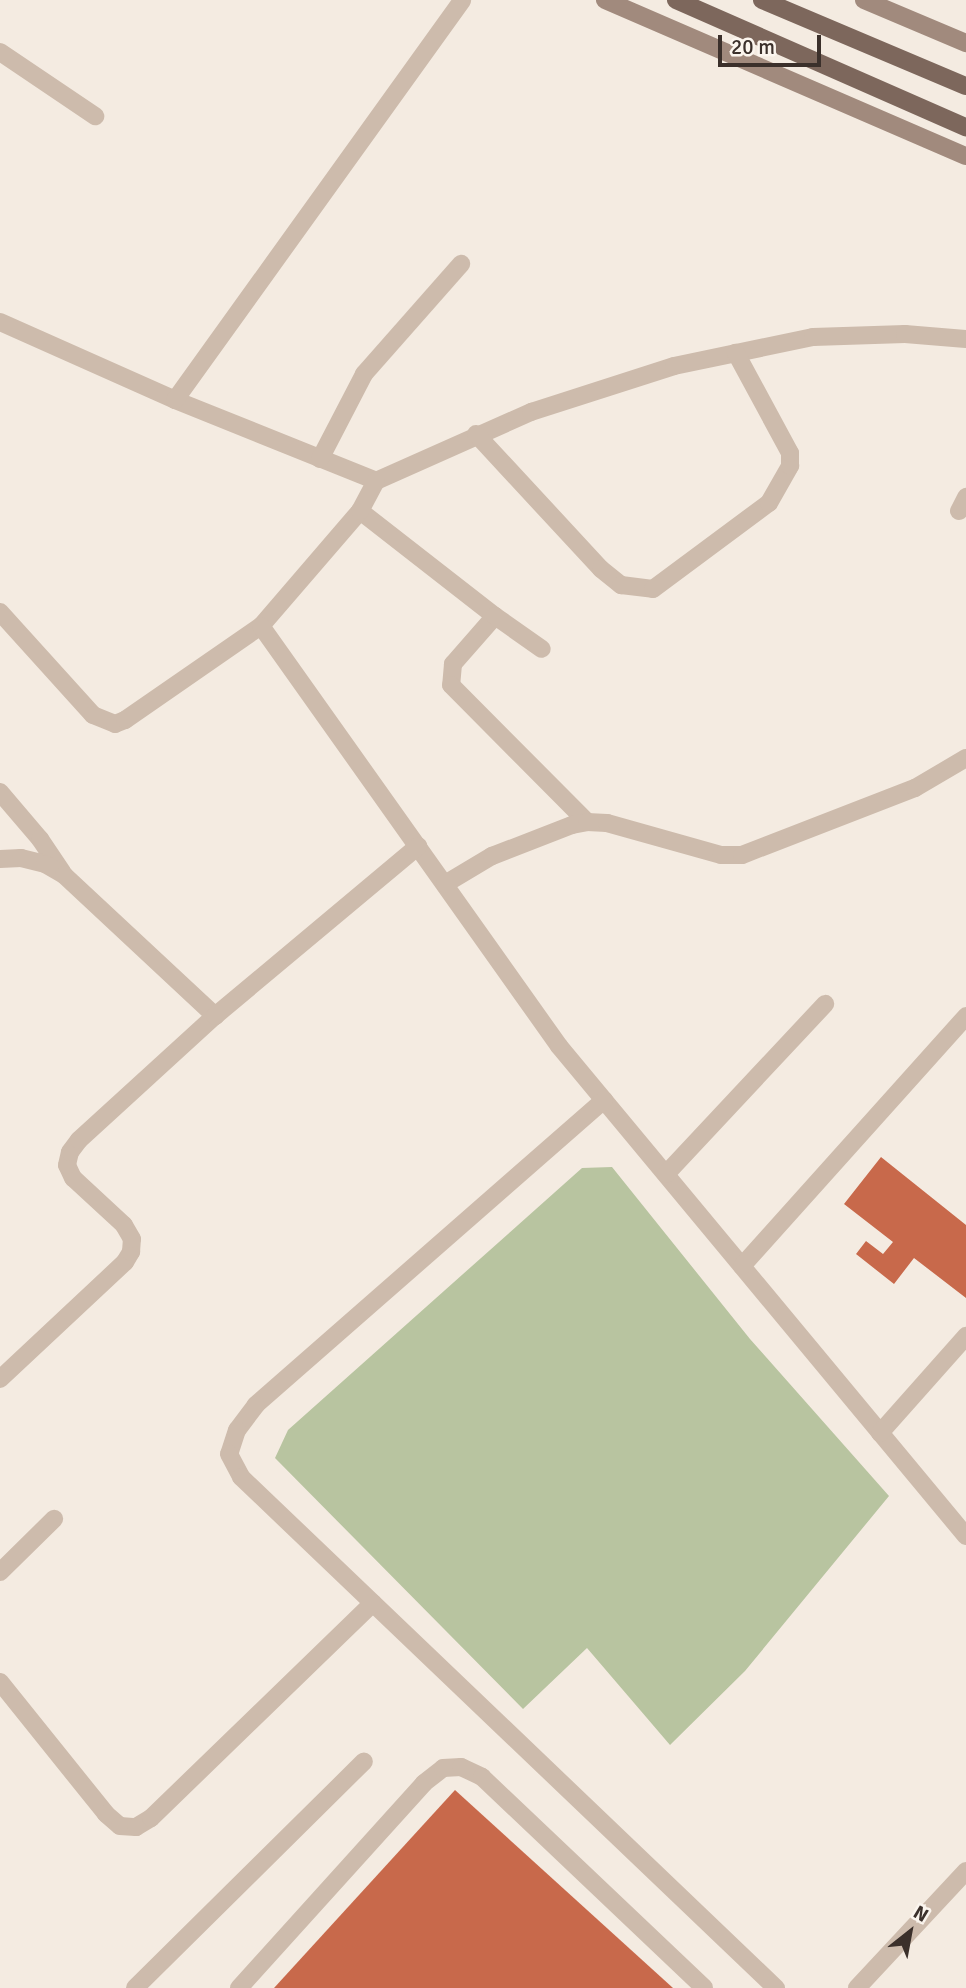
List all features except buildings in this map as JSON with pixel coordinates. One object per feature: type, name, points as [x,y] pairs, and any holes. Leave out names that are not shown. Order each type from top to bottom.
[{"type":"main road","points":[[676,0],[966,127]]},
{"type":"main road","points":[[762,0],[966,86]]},
{"type":"street","points":[[175,400],[462,0]]},
{"type":"street","points":[[605,0],[966,156]]},
{"type":"street","points":[[864,0],[966,43]]},
{"type":"street","points":[[0,52],[95,116]]},
{"type":"street","points":[[320,459],[364,374],[461,264]]},
{"type":"street","points":[[0,322],[175,400],[376,481]]},
{"type":"street","points":[[0,612],[93,715],[115,724],[125,720],[261,626],[360,511],[376,481],[476,434],[531,412],[674,366],[813,337],[860,334],[966,339]]},
{"type":"street","points":[[476,434],[601,569],[621,584],[653,589],[769,503],[790,466],[790,453],[736,353]]},
{"type":"street","points":[[360,511],[495,616],[542,649]]},
{"type":"street","points":[[495,616],[453,664],[451,685],[587,822]]},
{"type":"street","points":[[261,626],[559,1046],[966,1536]]},
{"type":"street","points":[[445,884],[492,856],[572,825],[587,822],[607,823],[721,855],[742,855],[915,788],[966,758]]},
{"type":"street","points":[[0,792],[40,839],[64,875]]},
{"type":"street","points":[[0,1379],[125,1262],[131,1252],[132,1239],[124,1225],[73,1178],[66,1165],[70,1152],[79,1140],[215,1016],[418,846]]},
{"type":"street","points":[[0,859],[21,858],[45,864],[64,875],[215,1016]]},
{"type":"street","points":[[666,1174],[825,1004]]},
{"type":"street","points":[[742,1266],[966,1016]]},
{"type":"street","points":[[604,1100],[256,1405],[237,1430],[229,1454],[241,1477],[776,1988]]},
{"type":"street","points":[[880,1433],[966,1336]]},
{"type":"street","points":[[0,1572],[54,1519]]},
{"type":"street","points":[[0,1682],[106,1814],[120,1826],[135,1827],[151,1818],[373,1603]]},
{"type":"street","points":[[135,1988],[364,1761]]},
{"type":"street","points":[[239,1988],[424,1783],[443,1768],[461,1767],[482,1777],[704,1988]]},
{"type":"street","points":[[857,1988],[966,1871]]},
{"type":"green space","points":[[612,1167],[750,1339],[889,1496],[745,1671],[670,1745],[587,1648],[523,1709],[275,1458],[288,1430],[582,1168]]}]
